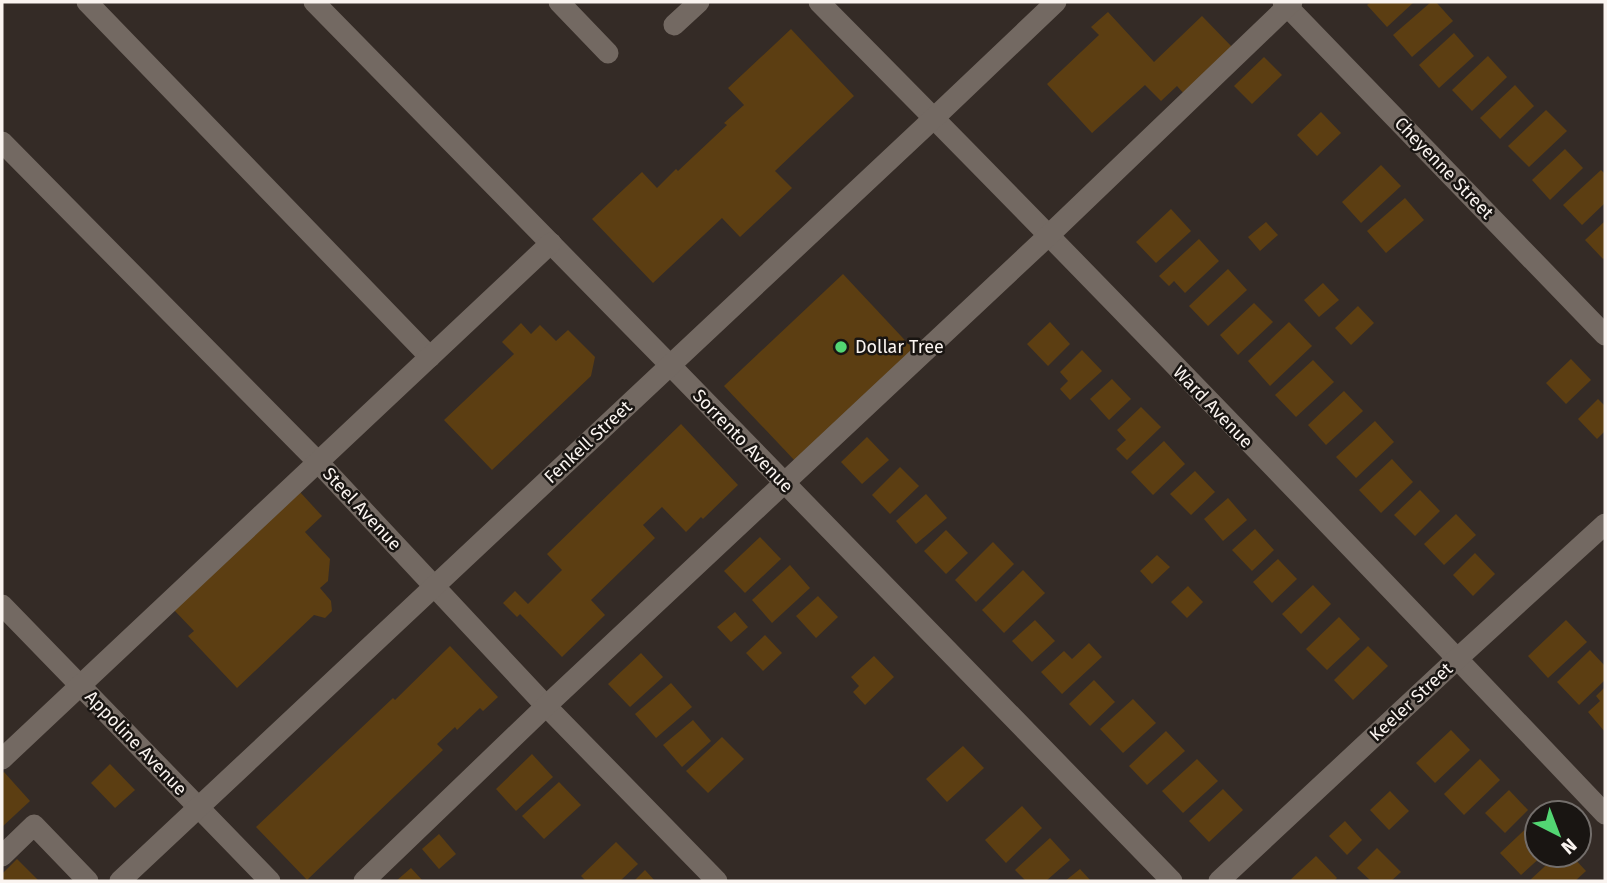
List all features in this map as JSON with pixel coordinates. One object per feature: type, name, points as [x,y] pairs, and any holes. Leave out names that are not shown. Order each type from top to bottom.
[{"type":"street","points":[[87,2],[430,357]]},
{"type":"street","name":"Sorrento Avenue","points":[[314,2],[1172,881]]},
{"type":"street","points":[[559,2],[608,53]]},
{"type":"street","points":[[674,25],[699,2]]},
{"type":"street","name":"Ward Avenue","points":[[819,2],[1605,814]]},
{"type":"street","name":"Fenkell Street","points":[[120,881],[1056,2]]},
{"type":"street","points":[[364,881],[546,706],[1048,236],[1287,3]]},
{"type":"street","name":"Cheyenne Street","points":[[1287,3],[1605,335]]},
{"type":"street","name":"Steel Avenue","points":[[2,142],[318,462],[546,706],[717,881]]},
{"type":"street","points":[[2,759],[551,243]]},
{"type":"street","name":"Keeler Street","points":[[1219,881],[1605,524]]},
{"type":"street","name":"Appoline Avenue","points":[[2,605],[270,881]]},
{"type":"street","points":[[2,856],[34,825],[88,881]]},
{"type":"building","points":[[1371,2],[1414,2],[1387,27],[1367,5]]},
{"type":"building","points":[[1431,2],[1436,2],[1453,21],[1412,57],[1393,35]]},
{"type":"building","points":[[1108,12],[1154,62],[1202,16],[1233,48],[1185,95],[1177,86],[1161,101],[1145,85],[1092,133],[1047,84],[1099,35],[1091,27]]},
{"type":"building","points":[[791,29],[854,96],[775,171],[792,188],[740,237],[722,218],[653,283],[592,219],[642,172],[657,188],[727,125],[724,123],[744,105],[728,88]]},
{"type":"building","points":[[1454,33],[1474,56],[1439,88],[1419,65]]},
{"type":"building","points":[[1488,56],[1507,77],[1472,111],[1452,90]]},
{"type":"building","points":[[1264,57],[1282,75],[1252,104],[1234,86]]},
{"type":"building","points":[[1515,85],[1534,106],[1500,139],[1480,118]]},
{"type":"building","points":[[1546,110],[1567,131],[1529,167],[1508,146]]},
{"type":"building","points":[[1321,112],[1341,133],[1317,156],[1297,135]]},
{"type":"building","points":[[1565,149],[1583,168],[1550,200],[1532,180]]},
{"type":"building","points":[[1381,165],[1401,186],[1361,223],[1342,202]]},
{"type":"building","points":[[1601,170],[1605,174],[1605,203],[1582,225],[1563,205]]},
{"type":"building","points":[[1405,198],[1424,220],[1386,253],[1367,231]]},
{"type":"building","points":[[1171,209],[1191,231],[1156,263],[1136,242]]},
{"type":"building","points":[[1605,221],[1605,257],[1603,259],[1585,240]]},
{"type":"building","points":[[1266,222],[1278,235],[1260,251],[1248,237]]},
{"type":"building","points":[[1199,239],[1219,261],[1185,293],[1174,281],[1169,286],[1159,276]]},
{"type":"building","points":[[1228,269],[1247,290],[1208,326],[1189,306]]},
{"type":"building","points":[[843,274],[915,351],[796,462],[724,386]]},
{"type":"building","points":[[1323,283],[1339,300],[1319,317],[1304,300]]},
{"type":"building","points":[[1254,303],[1273,322],[1238,355],[1220,335]]},
{"type":"building","points":[[1358,306],[1374,323],[1351,345],[1335,328]]},
{"type":"building","points":[[1050,322],[1070,344],[1048,366],[1027,344]]},
{"type":"building","points":[[1289,322],[1312,346],[1270,386],[1248,361]]},
{"type":"building","points":[[521,323],[531,334],[540,325],[556,341],[568,330],[595,357],[591,376],[492,470],[444,420],[514,354],[502,342]]},
{"type":"building","points":[[1082,350],[1102,371],[1070,400],[1060,389],[1068,381],[1060,372]]},
{"type":"building","points":[[1571,359],[1591,380],[1566,404],[1546,383]]},
{"type":"building","points":[[1313,360],[1334,382],[1296,417],[1275,395]]},
{"type":"building","points":[[1112,379],[1131,399],[1109,420],[1090,399]]},
{"type":"building","points":[[1344,391],[1363,411],[1326,445],[1308,425]]},
{"type":"building","points":[[1598,399],[1605,406],[1605,431],[1597,439],[1578,419]]},
{"type":"building","points":[[1141,407],[1161,427],[1127,460],[1116,449],[1126,440],[1117,430]]},
{"type":"building","points":[[1375,421],[1394,442],[1356,478],[1336,457]]},
{"type":"building","points":[[681,424],[738,485],[686,532],[662,507],[643,525],[655,538],[591,600],[605,615],[562,657],[520,614],[517,617],[503,603],[515,591],[528,604],[562,570],[547,554]]},
{"type":"building","points":[[867,437],[889,460],[862,484],[841,462]]},
{"type":"building","points":[[1164,441],[1185,464],[1153,495],[1131,472]]},
{"type":"building","points":[[1392,459],[1413,482],[1381,513],[1359,490]]},
{"type":"building","points":[[900,467],[919,486],[890,514],[872,495]]},
{"type":"building","points":[[1195,471],[1215,492],[1191,515],[1170,494]]},
{"type":"building","points":[[1420,490],[1440,511],[1415,536],[1394,515]]},
{"type":"building","points":[[300,492],[322,516],[305,532],[330,559],[328,581],[320,588],[331,601],[332,611],[325,618],[314,615],[237,688],[188,636],[194,631],[174,610]]},
{"type":"building","points":[[926,494],[947,518],[916,544],[896,521]]},
{"type":"building","points":[[1228,498],[1247,520],[1223,541],[1204,519]]},
{"type":"building","points":[[1456,514],[1476,535],[1444,565],[1424,544]]},
{"type":"building","points":[[1255,529],[1274,550],[1252,571],[1232,550]]},
{"type":"building","points":[[946,530],[968,553],[946,574],[924,551]]},
{"type":"building","points":[[760,537],[781,559],[745,593],[724,571]]},
{"type":"building","points":[[993,542],[1014,564],[976,602],[955,580]]},
{"type":"building","points":[[1475,553],[1495,574],[1473,596],[1453,575]]},
{"type":"building","points":[[1157,555],[1170,567],[1152,584],[1140,571]]},
{"type":"building","points":[[1278,559],[1297,579],[1272,603],[1253,582]]},
{"type":"building","points":[[790,565],[810,588],[772,623],[752,600]]},
{"type":"building","points":[[1023,570],[1045,593],[1004,633],[982,610]]},
{"type":"building","points":[[1313,585],[1331,604],[1301,634],[1282,614]]},
{"type":"building","points":[[1188,586],[1203,602],[1187,618],[1171,602]]},
{"type":"building","points":[[818,596],[838,617],[816,638],[796,616]]},
{"type":"building","points":[[735,612],[748,627],[731,642],[717,627]]},
{"type":"building","points":[[1339,617],[1360,639],[1327,670],[1306,649]]},
{"type":"building","points":[[1035,620],[1055,641],[1032,662],[1012,641]]},
{"type":"building","points":[[1566,620],[1587,642],[1548,678],[1528,656]]},
{"type":"building","points":[[765,635],[782,653],[763,671],[746,653]]},
{"type":"building","points":[[1089,643],[1102,657],[1062,694],[1041,672],[1064,651],[1072,659]]},
{"type":"building","points":[[450,646],[498,697],[483,711],[480,708],[457,730],[455,727],[437,744],[443,750],[307,880],[256,827]]},
{"type":"building","points":[[1368,646],[1388,666],[1353,700],[1334,680]]},
{"type":"building","points":[[1590,650],[1605,666],[1605,680],[1579,705],[1557,682]]},
{"type":"building","points":[[641,653],[663,677],[630,707],[608,684]]},
{"type":"building","points":[[874,656],[894,677],[865,705],[853,692],[859,686],[851,677]]},
{"type":"building","points":[[1094,680],[1115,702],[1090,726],[1069,704]]},
{"type":"building","points":[[671,683],[692,707],[656,738],[635,714]]},
{"type":"building","points":[[1605,687],[1605,732],[1588,712],[1600,701],[1596,696]]},
{"type":"building","points":[[1133,699],[1156,723],[1123,753],[1100,729]]},
{"type":"building","points":[[693,720],[711,741],[682,767],[663,745]]},
{"type":"building","points":[[1451,730],[1470,750],[1435,783],[1416,763]]},
{"type":"building","points":[[1166,731],[1185,751],[1147,785],[1129,766]]},
{"type":"building","points":[[722,737],[744,759],[708,793],[686,771]]},
{"type":"building","points":[[963,746],[984,768],[947,802],[926,779]]},
{"type":"building","points":[[532,754],[553,777],[516,811],[496,789]]},
{"type":"building","points":[[1197,759],[1218,781],[1183,813],[1162,791]]},
{"type":"building","points":[[1480,759],[1500,780],[1464,815],[1444,794]]},
{"type":"building","points":[[110,764],[135,790],[115,808],[91,783]]},
{"type":"building","points":[[4,772],[30,801],[2,827],[2,774]]},
{"type":"building","points":[[559,782],[581,805],[544,839],[522,816]]},
{"type":"building","points":[[1223,789],[1243,810],[1209,842],[1189,821]]},
{"type":"building","points":[[1509,790],[1523,805],[1523,815],[1505,833],[1485,813]]},
{"type":"building","points":[[1390,791],[1409,811],[1389,830],[1370,810]]},
{"type":"building","points":[[1022,806],[1042,828],[1006,863],[985,840]]},
{"type":"building","points":[[1345,821],[1362,840],[1347,855],[1329,836]]},
{"type":"building","points":[[1523,831],[1523,869],[1528,869],[1521,875],[1500,853]]},
{"type":"building","points":[[439,834],[456,854],[439,869],[422,849]]},
{"type":"building","points":[[1050,838],[1070,860],[1046,881],[1026,881],[1015,870]]},
{"type":"building","points":[[616,842],[638,864],[620,881],[586,881],[581,876]]},
{"type":"building","points":[[1377,848],[1401,872],[1391,881],[1371,881],[1357,868]]},
{"type":"building","points":[[1316,856],[1337,878],[1334,881],[1289,881]]},
{"type":"building","points":[[17,859],[38,880],[2,881],[2,874]]},
{"type":"building","points":[[411,868],[423,881],[396,881]]},
{"type":"building","points":[[1080,869],[1091,881],[1065,881]]},
{"type":"building","points":[[1542,869],[1586,871],[1575,881],[1529,881]]},
{"type":"building","points":[[645,870],[655,881],[634,881]]},
{"type":"place","name":"Dollar Tree","points":[[841,347]]}]
